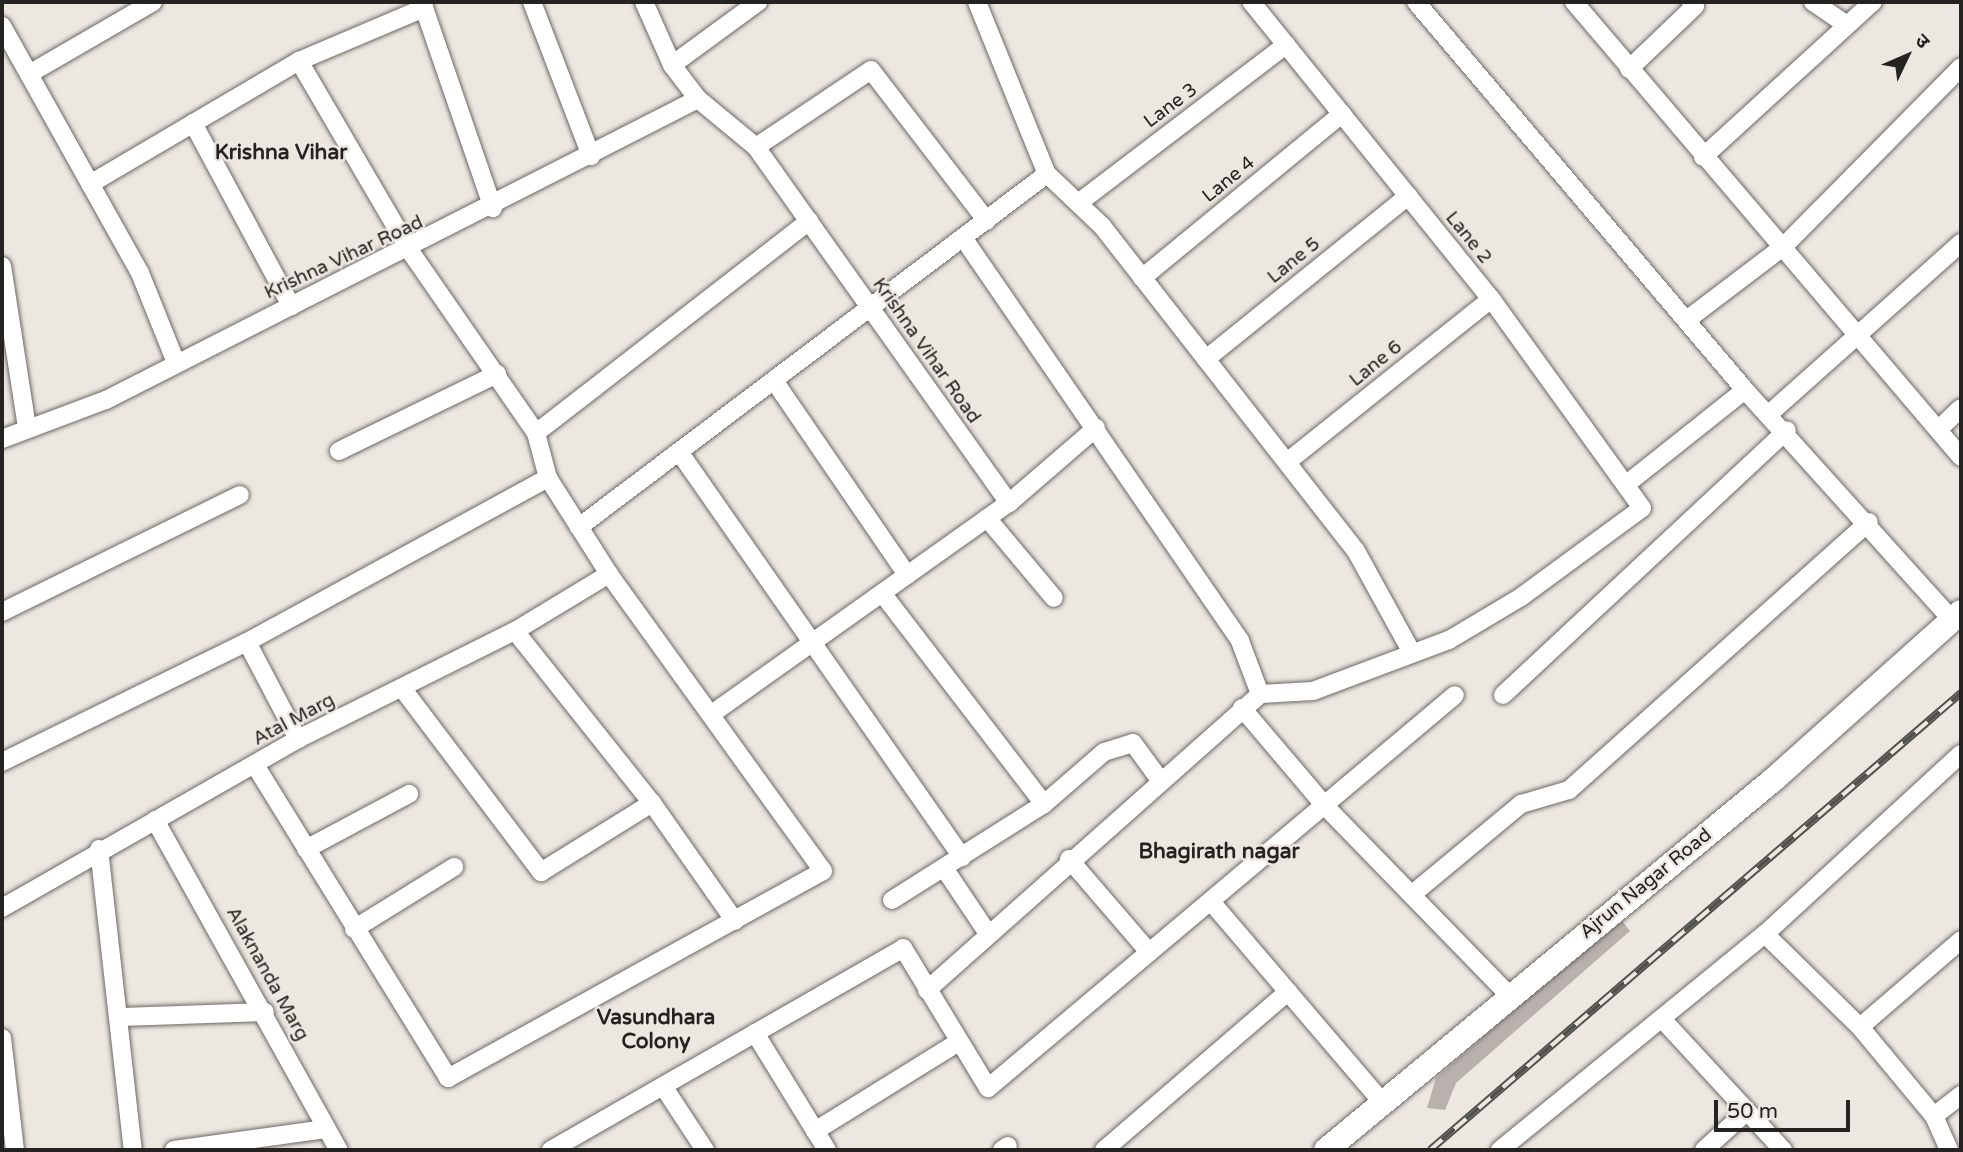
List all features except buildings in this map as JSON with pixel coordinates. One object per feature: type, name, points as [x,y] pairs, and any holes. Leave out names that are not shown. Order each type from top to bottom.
[{"type":"street","points":[[29,74],[132,7],[153,2]]},
{"type":"street","points":[[532,2],[591,156]]},
{"type":"street","name":"Krishna Vihar Road","points":[[644,2],[672,65],[698,100],[756,147],[1009,503]]},
{"type":"street","points":[[672,65],[758,2]]},
{"type":"street","points":[[927,990],[1069,859],[1260,694],[1313,691],[1412,653],[1356,551],[1081,201],[1048,174],[977,2]]},
{"type":"street","name":"Lane 2","points":[[1251,2],[1491,299],[1628,483],[1642,508],[1521,597],[1449,640],[1412,653]]},
{"type":"street","points":[[1416,2],[1688,319],[1745,390],[1787,430],[1956,616]]},
{"type":"street","points":[[1574,2],[1703,157],[1784,246],[1858,338],[1961,457]]},
{"type":"street","points":[[1629,69],[1695,6],[1691,2]]},
{"type":"street","points":[[1813,2],[1847,25]]},
{"type":"street","points":[[1703,157],[1873,2]]},
{"type":"street","points":[[90,184],[299,61],[423,5],[493,208]]},
{"type":"street","points":[[2,26],[140,273],[175,360]]},
{"type":"street","name":"Lane 3","points":[[1081,201],[1286,45]]},
{"type":"street","points":[[255,765],[448,1078],[823,871],[713,713],[609,574],[548,478],[536,433],[410,251],[299,61]]},
{"type":"street","points":[[1688,319],[1784,246],[1961,67]]},
{"type":"street","points":[[756,147],[871,70],[987,221]]},
{"type":"street","name":"Krishna Vihar Road","points":[[2,439],[106,400],[175,360],[410,251],[698,100]]},
{"type":"street","name":"Lane 4","points":[[1142,278],[1342,114]]},
{"type":"street","points":[[193,123],[291,306]]},
{"type":"street","points":[[579,527],[872,310],[1048,174]]},
{"type":"street","name":"Lane 5","points":[[1206,359],[1408,196]]},
{"type":"street","points":[[536,433],[809,221]]},
{"type":"street","points":[[964,239],[1240,641],[1260,694]]},
{"type":"street","points":[[1769,414],[1858,338],[1961,243]]},
{"type":"street","points":[[2,267],[27,428]]},
{"type":"street","name":"Lane 6","points":[[1287,462],[1491,299]]},
{"type":"street","points":[[339,450],[497,374]]},
{"type":"street","points":[[775,382],[907,575]]},
{"type":"street","points":[[1628,483],[1745,390]]},
{"type":"street","points":[[1939,429],[1961,408]]},
{"type":"street","points":[[713,713],[1009,503],[1096,428]]},
{"type":"street","points":[[1503,695],[1787,430]]},
{"type":"street","points":[[680,453],[815,641],[962,857]]},
{"type":"street","points":[[2,762],[247,642],[548,478]]},
{"type":"street","points":[[2,612],[240,495]]},
{"type":"street","points":[[988,518],[1055,598]]},
{"type":"street","points":[[1415,892],[1521,804],[1569,790],[1869,522]]},
{"type":"street","name":"Atal Marg","points":[[2,908],[99,849],[255,765],[298,738],[514,631],[609,574]]},
{"type":"street","points":[[882,593],[1044,804]]},
{"type":"street","name":"Ajrun Nagar Road","points":[[1326,1150],[1509,995],[1773,780],[1956,616]]},
{"type":"street","points":[[514,631],[652,803],[734,921]]},
{"type":"street","points":[[247,642],[298,738]]},
{"type":"street","points":[[402,688],[541,872],[652,803]]},
{"type":"street","points":[[551,1150],[903,948],[957,1044],[988,1088],[1149,952],[1213,904],[1455,695]]},
{"type":"street","points":[[1242,709],[1326,807],[1415,892],[1509,995]]},
{"type":"street","points":[[892,900],[1044,804],[1104,752],[1133,743],[1160,779]]},
{"type":"street","points":[[1500,1150],[1663,1020],[1765,934],[1961,754]]},
{"type":"street","points":[[306,849],[409,794]]},
{"type":"street","name":"Alaknanda Marg","points":[[155,820],[265,1012],[339,1150]]},
{"type":"street","points":[[99,849],[122,1017],[133,1150]]},
{"type":"street","points":[[1069,859],[1149,952]]},
{"type":"street","points":[[354,929],[454,867]]},
{"type":"street","points":[[944,868],[987,932]]},
{"type":"street","points":[[1213,904],[1382,1102]]},
{"type":"street","points":[[1765,934],[1860,1027],[1934,1116],[1949,1150]]},
{"type":"street","points":[[1860,1027],[1961,940]]},
{"type":"street","points":[[1104,1150],[1288,992]]},
{"type":"street","points":[[122,1017],[265,1012]]},
{"type":"street","points":[[1663,1020],[1783,1150]]},
{"type":"street","points":[[755,1033],[827,1150]]},
{"type":"street","points":[[2,1038],[15,1150]]},
{"type":"street","points":[[815,1131],[957,1044]]},
{"type":"street","points":[[663,1086],[705,1150]]},
{"type":"street","points":[[1934,1116],[1961,1095]]},
{"type":"street","points":[[1704,1150],[1746,1112]]},
{"type":"street","points":[[174,1150],[260,1146],[326,1129]]},
{"type":"street","points":[[1520,1135],[1531,1150]]},
{"type":"railway","points":[[1430,1150],[1961,693]]},
{"type":"district","name":"Krishna Vihar","points":[[281,153]]},
{"type":"district","name":"Bhagirath nagar","points":[[1219,852]]},
{"type":"district","name":"Vasundhara Colony","points":[[656,1030]]}]
